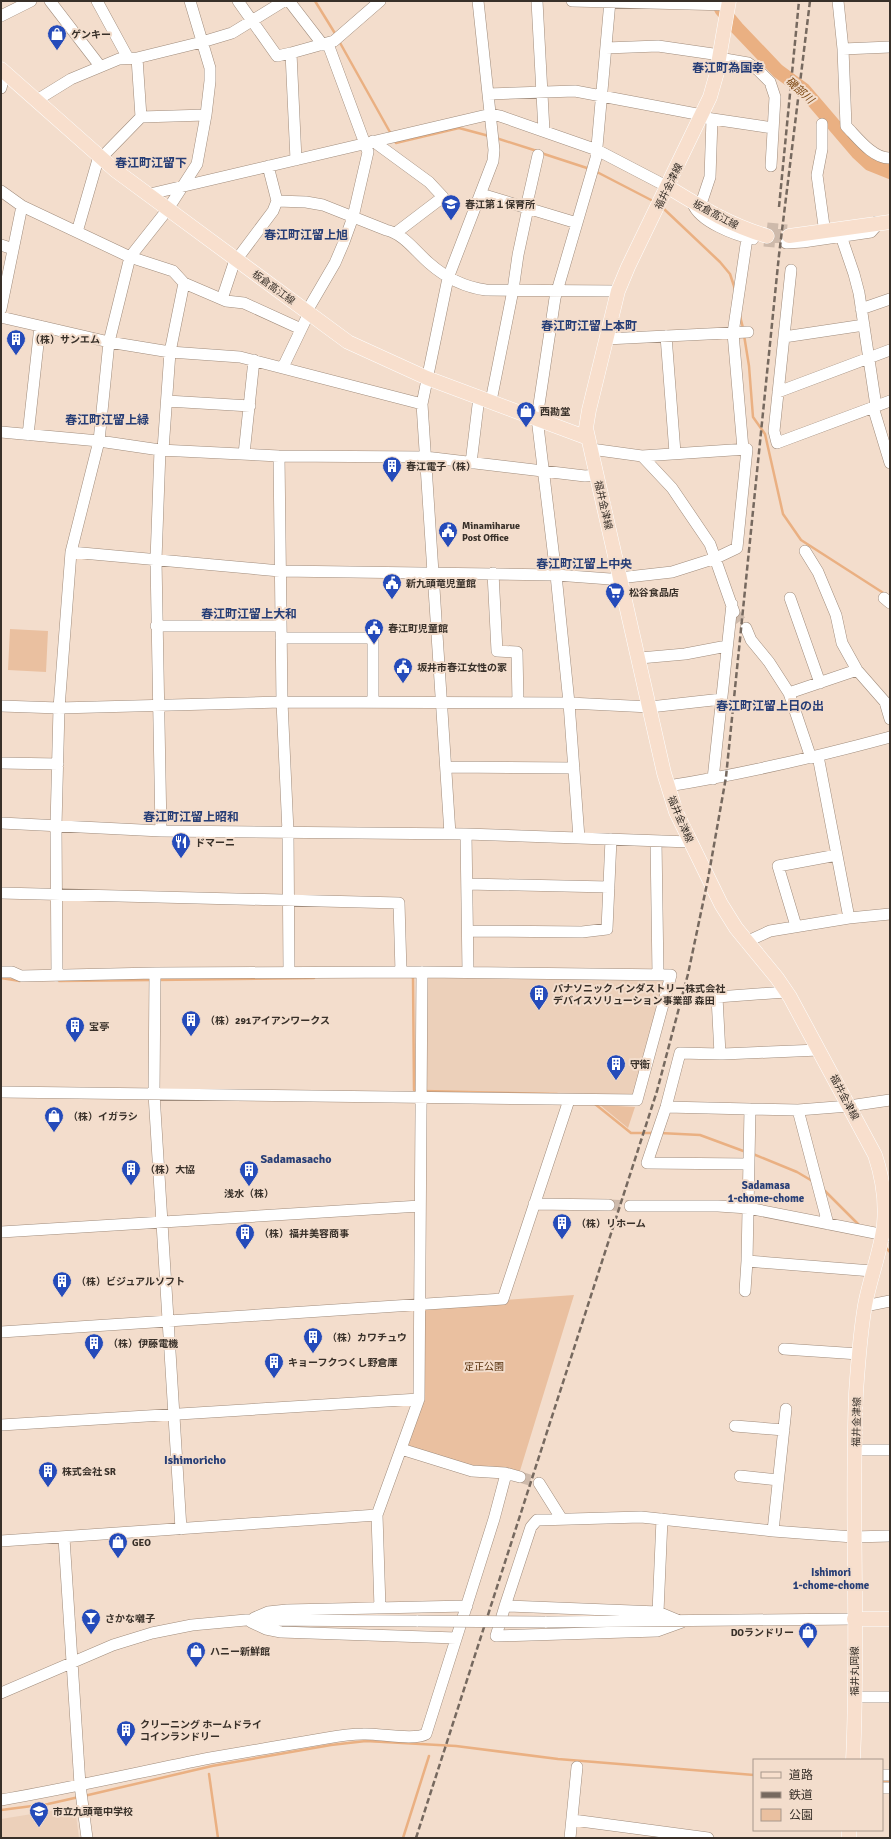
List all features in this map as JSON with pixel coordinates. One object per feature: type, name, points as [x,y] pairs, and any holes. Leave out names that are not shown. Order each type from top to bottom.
[{"type":"main road","name":"福井金津線","points":[[728,3],[720,57],[705,117],[668,187],[628,267],[618,291],[587,418],[589,444],[640,658],[668,786],[676,812],[724,908],[746,942],[786,992],[875,1155],[879,1168],[886,1235],[872,1272],[865,1306],[859,1354],[853,1537],[854,1619]]},
{"type":"main road","name":"板倉高江線","points":[[3,70],[100,157],[348,342],[427,378],[537,418],[589,444]]},
{"type":"main road","name":"板倉高江線","points":[[668,187],[697,201],[732,224],[766,235]]},
{"type":"main road","points":[[787,236],[884,223]]},
{"type":"main road","points":[[854,1619],[890,1619]]},
{"type":"main road","name":"福井丸岡線","points":[[853,1759],[855,1697],[854,1619]]},
{"type":"street","points":[[1,16],[31,1]]},
{"type":"street","points":[[50,1],[100,66]]},
{"type":"street","points":[[97,1],[133,58],[141,117]]},
{"type":"street","points":[[57,976],[56,826],[59,708],[71,552],[99,442],[109,342],[130,257],[168,209],[197,164],[206,115],[210,68],[190,1]]},
{"type":"street","points":[[238,1],[276,56],[334,41],[380,1]]},
{"type":"street","points":[[37,100],[71,79],[119,59],[133,58],[202,42],[232,33],[284,1]]},
{"type":"street","points":[[283,367],[302,330],[308,312],[335,263],[353,217],[369,142],[325,44],[289,1]]},
{"type":"street","points":[[450,834],[422,404],[448,278],[493,160],[494,150],[491,114],[478,1]]},
{"type":"street","points":[[537,1],[544,131]]},
{"type":"street","points":[[572,1],[728,3]]},
{"type":"street","points":[[579,838],[556,575],[542,471],[537,418],[557,290],[597,150],[610,1]]},
{"type":"street","points":[[838,1],[846,126],[875,153],[886,158],[890,158]]},
{"type":"street","points":[[606,48],[658,46],[748,63],[758,70],[770,82],[775,97],[771,166]]},
{"type":"street","points":[[842,49],[890,47]]},
{"type":"street","points":[[291,53],[296,160]]},
{"type":"street","points":[[1,88],[3,70]]},
{"type":"street","points":[[488,94],[575,91],[602,95],[705,117],[773,128]]},
{"type":"street","points":[[150,194],[491,114],[597,150],[668,187]]},
{"type":"street","points":[[76,232],[100,157],[141,117],[206,115]]},
{"type":"street","points":[[705,117],[710,177],[697,201],[696,211],[729,232],[747,238],[766,235]]},
{"type":"street","points":[[822,124],[822,149],[817,175],[824,226]]},
{"type":"street","points":[[369,142],[429,182],[443,197],[397,232]]},
{"type":"street","points":[[471,462],[485,399],[513,290],[518,254],[538,155]]},
{"type":"street","points":[[222,299],[234,263],[273,211],[277,201],[268,166]]},
{"type":"street","points":[[1,191],[22,206],[76,232],[130,257],[173,271],[184,283],[222,299],[244,303],[302,330]]},
{"type":"street","points":[[481,194],[577,223]]},
{"type":"street","points":[[277,201],[306,202],[324,205],[397,232],[428,263],[448,278],[472,288],[618,291]]},
{"type":"street","points":[[1,309],[22,206]]},
{"type":"street","points":[[787,236],[824,226],[872,219],[884,223]]},
{"type":"street","points":[[787,236],[803,242],[871,232],[884,223]]},
{"type":"street","points":[[841,236],[854,274],[870,358],[875,407],[890,462]]},
{"type":"street","points":[[743,449],[733,333],[747,238]]},
{"type":"street","points":[[1,245],[13,249]]},
{"type":"street","points":[[790,270],[774,431],[777,443],[890,401]]},
{"type":"street","points":[[161,831],[157,705],[156,560],[162,450],[170,352],[184,283]]},
{"type":"street","points":[[861,309],[890,299]]},
{"type":"street","points":[[1,317],[109,342],[170,352],[240,357],[422,404]]},
{"type":"street","points":[[784,337],[864,325]]},
{"type":"street","points":[[28,435],[40,326]]},
{"type":"street","points":[[606,339],[748,332]]},
{"type":"street","points":[[666,336],[675,454]]},
{"type":"street","points":[[778,392],[890,350]]},
{"type":"street","points":[[244,454],[254,360]]},
{"type":"street","points":[[167,402],[250,406]]},
{"type":"street","points":[[1,432],[162,450],[280,456],[425,457],[585,476],[597,475]]},
{"type":"street","points":[[71,552],[280,571],[493,573],[620,579],[672,572],[716,558],[737,548],[747,449],[642,456],[589,444]]},
{"type":"street","points":[[280,456],[282,702],[288,832],[290,972]]},
{"type":"street","points":[[642,456],[672,488],[710,544],[733,608],[727,646],[713,778]]},
{"type":"street","points":[[805,551],[818,572],[836,615],[842,643],[857,670],[885,702],[890,719]]},
{"type":"street","points":[[493,573],[497,651],[517,652],[518,702]]},
{"type":"street","points":[[790,598],[820,683]]},
{"type":"street","points":[[156,626],[372,638],[373,702]]},
{"type":"street","points":[[746,628],[752,640],[770,662],[789,694],[814,757],[850,918]]},
{"type":"street","points":[[640,658],[685,654],[727,646]]},
{"type":"street","points":[[789,694],[857,670]]},
{"type":"street","points":[[1,706],[59,708],[282,702],[568,702],[650,707],[722,699]]},
{"type":"street","points":[[668,786],[814,757],[890,737]]},
{"type":"street","points":[[1,763],[58,764]]},
{"type":"street","points":[[446,767],[574,768]]},
{"type":"street","points":[[1,823],[161,831],[466,834],[690,842]]},
{"type":"street","points":[[466,834],[468,972]]},
{"type":"street","points":[[468,931],[582,932],[607,929],[611,839]]},
{"type":"street","points":[[656,841],[658,975]]},
{"type":"street","points":[[796,926],[778,866],[837,855]]},
{"type":"street","points":[[466,884],[609,887]]},
{"type":"street","points":[[1,894],[400,902],[401,972]]},
{"type":"street","points":[[746,942],[770,931],[850,918],[890,914]]},
{"type":"street","points":[[1,972],[12,972],[21,976],[290,972],[468,972],[670,976],[637,1100],[1,1092]]},
{"type":"street","points":[[380,1608],[377,1515],[419,1399],[422,972]]},
{"type":"street","points":[[155,973],[154,1094],[181,1529]]},
{"type":"street","points":[[749,1164],[647,1163],[666,1107],[680,1053],[720,1054],[717,997],[786,992]]},
{"type":"street","points":[[723,1054],[819,1050]]},
{"type":"street","points":[[1,1332],[419,1306],[503,1299],[569,1100]]},
{"type":"street","points":[[666,1107],[798,1110],[849,1106],[890,1100]]},
{"type":"street","points":[[745,1292],[750,1109]]},
{"type":"street","points":[[798,1110],[828,1224]]},
{"type":"street","points":[[534,1204],[609,1205]]},
{"type":"street","points":[[1,1232],[420,1206]]},
{"type":"street","points":[[630,1206],[718,1206],[748,1208],[886,1235]]},
{"type":"street","points":[[747,1261],[872,1272]]},
{"type":"street","points":[[865,1306],[890,1301]]},
{"type":"street","points":[[784,1349],[859,1354]]},
{"type":"street","points":[[1,1425],[419,1399]]},
{"type":"street","points":[[773,1531],[786,1409]]},
{"type":"street","points":[[735,1426],[784,1430]]},
{"type":"street","points":[[401,1449],[472,1471],[506,1474],[520,1477]]},
{"type":"street","points":[[855,1450],[890,1450]]},
{"type":"street","points":[[1,1800],[209,1758],[332,1737],[363,1734],[421,1737],[426,1734],[494,1519],[506,1474]]},
{"type":"street","points":[[740,1476],[778,1480]]},
{"type":"street","points":[[539,1483],[561,1518]]},
{"type":"street","points":[[1,1541],[64,1538],[377,1515]]},
{"type":"street","points":[[682,1622],[658,1631],[496,1636],[524,1546],[534,1522],[537,1520],[561,1518],[641,1517],[773,1531],[853,1537],[890,1536]]},
{"type":"street","points":[[658,1612],[662,1519]]},
{"type":"street","points":[[64,1538],[80,1785],[87,1838]]},
{"type":"street","points":[[248,1620],[268,1612],[287,1610],[467,1606]]},
{"type":"street","points":[[505,1606],[658,1612],[682,1622]]},
{"type":"street","points":[[1,1693],[114,1645],[152,1633],[192,1625],[248,1620],[682,1622],[854,1619]]},
{"type":"street","points":[[248,1620],[266,1629],[281,1632],[456,1638]]},
{"type":"street","points":[[855,1697],[890,1698]]},
{"type":"street","points":[[570,1838],[577,1767]]},
{"type":"street","points":[[572,1820],[708,1838]]},
{"type":"shaded area","points":[[430,977],[528,977],[663,981],[666,984],[634,1094],[631,1097],[428,1093],[425,1091],[427,979]]},
{"type":"shaded area","name":"市立九頭竜中学校","points":[[75,1807],[79,1838],[1,1838],[1,1819]]},
{"type":"green space","points":[[10,629],[48,631],[46,672],[8,670]]},
{"type":"green space","points":[[600,1105],[635,1107],[628,1128]]},
{"type":"green space","name":"定正公園","points":[[574,1295],[519,1474],[491,1466],[474,1468],[402,1446],[419,1399],[419,1306]]},
{"type":"waterway","points":[[315,1],[336,35]]},
{"type":"waterway","name":"磯部川","points":[[721,9],[778,71],[804,90],[857,152],[870,164],[890,172]]},
{"type":"waterway","points":[[339,41],[391,134]]},
{"type":"waterway","points":[[395,141],[396,143],[459,128],[489,136]]},
{"type":"waterway","points":[[496,138],[537,151]]},
{"type":"waterway","points":[[541,153],[590,169]]},
{"type":"waterway","points":[[595,171],[653,201]]},
{"type":"waterway","points":[[664,209],[720,262],[730,274],[735,289]]},
{"type":"waterway","points":[[740,316],[743,328]]},
{"type":"waterway","points":[[744,335],[749,366],[753,417],[765,434],[783,514],[801,540],[885,594]]},
{"type":"waterway","points":[[411,977],[413,977],[414,1090],[417,1091]]},
{"type":"waterway","points":[[1,978],[20,981]]},
{"type":"waterway","points":[[157,980],[314,978]]},
{"type":"waterway","points":[[59,981],[152,980]]},
{"type":"waterway","points":[[424,1091],[557,1094]]},
{"type":"waterway","points":[[595,1104],[631,1133],[653,1133]]},
{"type":"waterway","points":[[660,1133],[700,1135],[746,1152]]},
{"type":"waterway","points":[[753,1154],[797,1172],[814,1182]]},
{"type":"waterway","points":[[822,1188],[860,1226]]},
{"type":"waterway","points":[[885,1247],[890,1252]]},
{"type":"waterway","points":[[84,1796],[212,1766],[331,1745],[366,1741],[456,1746],[558,1759],[753,1775]]},
{"type":"waterway","points":[[403,1838],[429,1756]]},
{"type":"waterway","points":[[209,1774],[218,1838]]},
{"type":"waterway","points":[[883,1782],[890,1782]]},
{"type":"waterway","points":[[1,1810],[48,1804],[79,1797]]},
{"type":"tunnel","points":[[767,228],[787,230]]},
{"type":"tunnel","points":[[767,236],[789,236]]},
{"type":"tunnel","points":[[764,241],[786,243]]},
{"type":"tunnel","points":[[734,612],[746,628]]},
{"type":"tunnel","points":[[609,1205],[630,1206]]},
{"type":"tunnel","points":[[520,1477],[539,1483]]},
{"type":"railway","points":[[779,207],[799,1]]},
{"type":"railway","points":[[416,1838],[657,1091],[688,974],[708,879],[726,777],[779,255],[810,1]]},
{"type":"place","name":"ゲンキー","points":[[57,51]]},
{"type":"place","name":"春江第１保育所","points":[[451,221]]},
{"type":"place","name":"（株）サンエム","points":[[16,356]]},
{"type":"place","name":"西勘堂","points":[[526,428]]},
{"type":"place","name":"春江電子（株）","points":[[392,483]]},
{"type":"place","name":"Minamiharue Post Office","points":[[448,548]]},
{"type":"place","name":"新九頭竜児童館","points":[[392,600]]},
{"type":"place","name":"松谷食品店","points":[[615,609]]},
{"type":"place","name":"春江町児童館","points":[[374,645]]},
{"type":"place","name":"坂井市春江女性の家","points":[[403,684]]},
{"type":"place","name":"ドマーニ","points":[[181,859]]},
{"type":"place","name":"パナソニック インダストリー株式会社 デバイスソリューション事業部 森田","points":[[539,1011]]},
{"type":"place","name":"（株）291アイアンワークス","points":[[191,1037]]},
{"type":"place","name":"宝亭","points":[[75,1043]]},
{"type":"place","name":"守衛","points":[[616,1081]]},
{"type":"place","name":"（株）イガラシ","points":[[54,1133]]},
{"type":"place","name":"（株）大協","points":[[131,1186]]},
{"type":"place","name":"浅水（株）","points":[[249,1187]]},
{"type":"place","name":"（株）リホーム","points":[[562,1240]]},
{"type":"place","name":"（株）福井美容商事","points":[[245,1250]]},
{"type":"place","name":"（株）ビジュアルソフト","points":[[62,1298]]},
{"type":"place","name":"（株）カワチュウ","points":[[313,1354]]},
{"type":"place","name":"（株）伊藤電機","points":[[94,1360]]},
{"type":"place","name":"キョーフクつくし野倉庫","points":[[274,1379]]},
{"type":"place","name":"株式会社 SR","points":[[48,1488]]},
{"type":"place","name":"GEO","points":[[118,1559]]},
{"type":"place","name":"さかな囃子","points":[[91,1635]]},
{"type":"place","name":"DOランドリー","points":[[808,1649]]},
{"type":"place","name":"ハニー新鮮館","points":[[196,1668]]},
{"type":"place","name":"クリーニング ホームドライ コインランドリー","points":[[126,1747]]},
{"type":"place","name":"市立九頭竜中学校","points":[[39,1828]]},
{"type":"district","name":"春江町為国幸","points":[[728,68]]},
{"type":"district","name":"春江町江留下","points":[[151,163]]},
{"type":"district","name":"春江町江留上旭","points":[[306,235]]},
{"type":"district","name":"春江町江留上本町","points":[[589,326]]},
{"type":"district","name":"春江町江留上緑","points":[[107,420]]},
{"type":"district","name":"春江町江留上中央","points":[[584,564]]},
{"type":"district","name":"春江町江留上大和","points":[[249,614]]},
{"type":"district","name":"春江町江留上日の出","points":[[770,706]]},
{"type":"district","name":"春江町江留上昭和","points":[[191,817]]},
{"type":"district","name":"Sadamasacho","points":[[296,1159]]},
{"type":"district","name":"Sadamasa 1-chome-chome","points":[[766,1191]]},
{"type":"district","name":"Ishimoricho","points":[[195,1460]]},
{"type":"district","name":"Ishimori 1-chome-chome","points":[[831,1578]]}]
